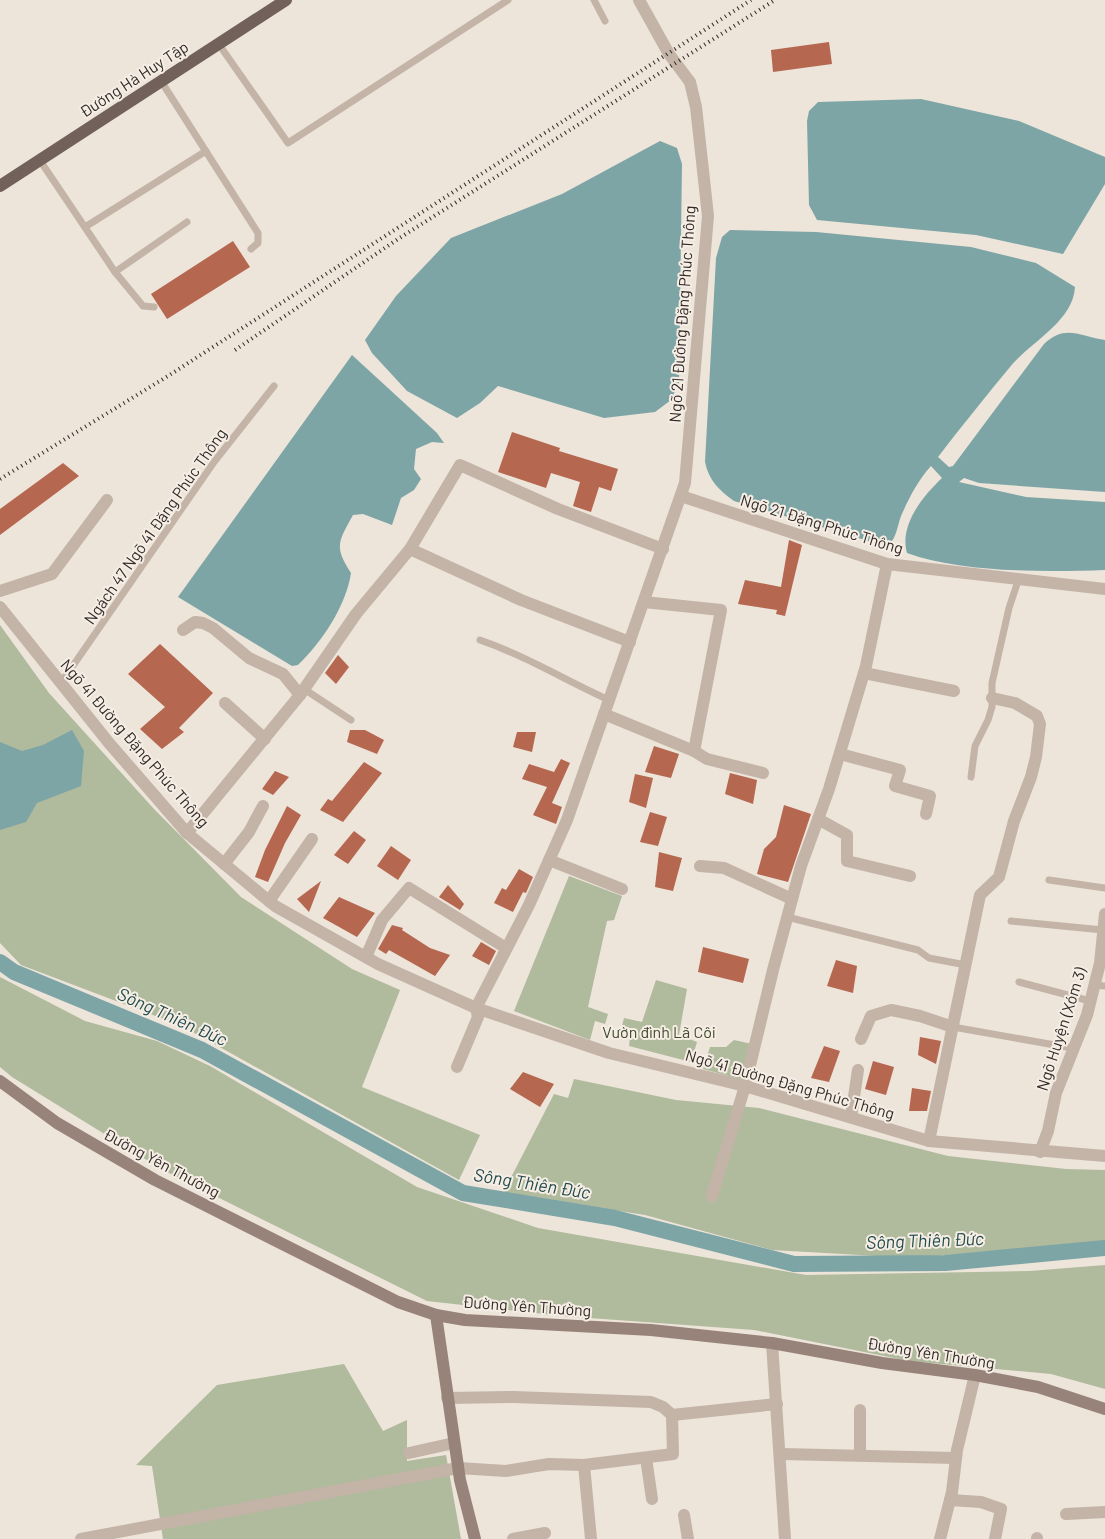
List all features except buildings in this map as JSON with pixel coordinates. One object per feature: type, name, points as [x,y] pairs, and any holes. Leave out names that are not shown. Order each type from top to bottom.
[{"type":"main road","name":"Đường Hà Huy Tập","points":[[0,186],[38,159],[286,0]]},
{"type":"main road","name":"Đường Yên Thường","points":[[0,1082],[57,1123],[155,1180],[398,1302],[436,1314],[465,1320],[651,1330],[772,1343],[882,1363],[975,1375],[1038,1387],[1105,1409]]},
{"type":"main road","points":[[436,1314],[458,1468],[475,1539]]},
{"type":"street","name":"Ngõ 21 Đường Đặng Phúc Thông","points":[[457,1066],[477,1020],[476,1008],[567,820],[685,483],[708,216],[696,108],[690,82],[669,54],[639,0]]},
{"type":"street","points":[[187,833],[302,692],[356,614],[410,549],[460,465],[558,509],[663,549]]},
{"type":"street","name":"Ngõ 21 Đặng Phúc Thông","points":[[681,496],[887,564],[1018,581],[1105,589]]},
{"type":"street","points":[[0,591],[52,574],[107,500]]},
{"type":"street","points":[[410,549],[521,600],[630,642]]},
{"type":"street","points":[[712,1196],[745,1086],[792,899],[840,754],[864,673],[887,564]]},
{"type":"street","points":[[644,602],[721,610],[694,751]]},
{"type":"street","name":"Ngõ 41 Đường Đặng Phúc Thông","points":[[0,607],[187,833],[269,901],[366,958],[476,1008],[609,1053],[745,1086],[929,1141],[1040,1152],[1105,1156]]},
{"type":"street","points":[[183,630],[195,622],[203,623],[213,628],[249,658],[283,674],[302,692]]},
{"type":"street","points":[[864,673],[954,691]]},
{"type":"street","points":[[929,1141],[980,896],[999,877],[1014,821],[1031,777],[1036,757],[1040,724],[1037,716],[1027,708],[992,698]]},
{"type":"street","points":[[225,703],[265,739]]},
{"type":"street","points":[[604,714],[694,751],[707,759],[763,773]]},
{"type":"street","points":[[840,754],[900,770],[895,786],[930,796],[926,814]]},
{"type":"street","points":[[224,864],[249,832],[263,806]]},
{"type":"street","points":[[818,818],[847,835],[847,861],[910,876]]},
{"type":"street","points":[[269,901],[312,839]]},
{"type":"street","points":[[549,860],[622,889]]},
{"type":"street","points":[[700,866],[724,868],[792,899]]},
{"type":"street","points":[[366,958],[382,920],[409,888],[506,948]]},
{"type":"street","name":"Ngõ Huyện (Xóm 3)","points":[[1040,1152],[1048,1131],[1056,1093],[1072,1048],[1087,1015],[1090,1001],[1100,985],[1100,963],[1105,914]]},
{"type":"street","points":[[861,1038],[871,1016],[892,1010],[920,1016],[953,1027]]},
{"type":"street","points":[[851,1118],[858,1070]]},
{"type":"street","points":[[772,1343],[778,1404],[785,1539]]},
{"type":"street","points":[[940,1538],[950,1500],[956,1458],[975,1375]]},
{"type":"street","points":[[81,1539],[458,1468],[506,1471],[549,1464],[584,1465],[673,1454],[672,1415],[663,1407],[651,1402],[514,1397],[447,1398]]},
{"type":"street","points":[[672,1415],[778,1404]]},
{"type":"street","points":[[860,1410],[860,1455]]},
{"type":"street","points":[[409,1453],[454,1443]]},
{"type":"street","points":[[781,1454],[956,1458]]},
{"type":"street","points":[[646,1458],[652,1499]]},
{"type":"street","points":[[584,1465],[591,1539]]},
{"type":"street","points":[[950,1500],[980,1502],[1001,1509],[995,1539]]},
{"type":"street","points":[[1066,1514],[1105,1512]]},
{"type":"street","points":[[684,1515],[688,1539]]},
{"type":"street","points":[[513,1539],[545,1533]]},
{"type":"lane","points":[[218,44],[288,143],[508,0]]},
{"type":"lane","points":[[594,0],[605,21]]},
{"type":"lane","points":[[161,80],[258,233],[258,243],[251,249]]},
{"type":"lane","points":[[85,227],[206,151]]},
{"type":"lane","points":[[38,159],[115,272],[143,306],[154,307]]},
{"type":"lane","points":[[115,272],[187,222]]},
{"type":"lane","name":"Ngách 47 Ngõ 41 Đặng Phúc Thông","points":[[61,683],[214,462],[274,386]]},
{"type":"lane","points":[[971,776],[974,746],[988,720],[992,698],[992,683],[1007,617],[1018,581]]},
{"type":"lane","points":[[480,640],[526,657],[549,668],[562,678],[609,700]]},
{"type":"lane","points":[[302,692],[350,720]]},
{"type":"lane","points":[[1050,880],[1105,888]]},
{"type":"lane","points":[[787,917],[918,950],[928,958],[966,965]]},
{"type":"lane","points":[[1011,921],[1103,930]]},
{"type":"lane","points":[[1019,982],[1090,1001]]},
{"type":"lane","points":[[953,1027],[1072,1048]]},
{"type":"green space","points":[[0,625],[49,693],[154,809],[241,897],[352,969],[400,990],[362,1087],[480,1135],[459,1180],[182,1026],[21,965],[0,943]]},
{"type":"green space","points":[[569,876],[622,896],[614,920],[607,921],[588,1007],[608,1014],[605,1024],[595,1021],[590,1040],[514,1011]]},
{"type":"green space","points":[[0,977],[85,1021],[157,1041],[210,1066],[417,1187],[538,1228],[806,1275],[1030,1271],[1105,1265],[1105,1389],[1051,1374],[909,1361],[754,1330],[562,1316],[427,1301],[163,1170],[12,1077],[0,1067]]},
{"type":"green space","name":"Vườn đình Lã Côi","points":[[656,980],[687,989],[679,1035],[697,1042],[691,1062],[629,1046],[631,1029],[622,1026],[624,1018],[642,1022]]},
{"type":"green space","points":[[734,1040],[752,1044],[747,1081],[703,1069],[710,1047],[726,1047]]},
{"type":"green space","points":[[574,1079],[676,1100],[759,1108],[948,1156],[1066,1169],[1105,1170],[1105,1241],[913,1258],[772,1250],[645,1215],[503,1193],[554,1094],[568,1098]]},
{"type":"green space","points":[[344,1364],[383,1431],[407,1420],[407,1461],[446,1455],[461,1539],[163,1539],[152,1466],[136,1465],[217,1385]]},
{"type":"water","points":[[921,99],[1019,121],[1105,157],[1105,184],[1063,254],[976,235],[817,220],[809,205],[807,121],[809,111],[818,102]]},
{"type":"water","points":[[660,141],[677,148],[682,164],[679,383],[671,400],[655,412],[604,418],[498,386],[480,403],[457,418],[407,391],[372,353],[365,340],[396,296],[451,238],[562,194]]},
{"type":"water","points":[[730,230],[816,232],[971,247],[1036,263],[1075,287],[1067,311],[1059,321],[1018,358],[938,457],[949,467],[953,466],[1044,344],[1052,338],[1059,334],[1073,333],[1105,340],[1105,492],[979,483],[964,478],[959,482],[1026,497],[1105,502],[1105,570],[1031,571],[979,568],[929,560],[907,553],[906,532],[914,512],[927,493],[942,478],[931,466],[911,496],[901,516],[892,542],[889,545],[875,543],[734,501],[724,493],[712,480],[705,462],[716,258],[722,237]]},
{"type":"water","points":[[352,355],[437,433],[444,443],[432,442],[416,449],[414,469],[421,479],[414,490],[401,498],[392,525],[363,514],[353,515],[341,538],[340,544],[342,557],[351,573],[344,598],[332,623],[316,646],[298,665],[292,666],[178,597]]},
{"type":"water","points":[[72,730],[84,751],[81,786],[37,803],[26,822],[0,830],[0,742],[22,751],[43,745]]},
{"type":"waterway","name":"Sông Thiên Đức","points":[[0,962],[14,972],[202,1050],[463,1193],[615,1218],[794,1264],[945,1263],[1105,1248]]},
{"type":"railway","points":[[0,479],[168,376],[751,0]]},
{"type":"railway","points":[[235,350],[398,239],[775,0]]}]
